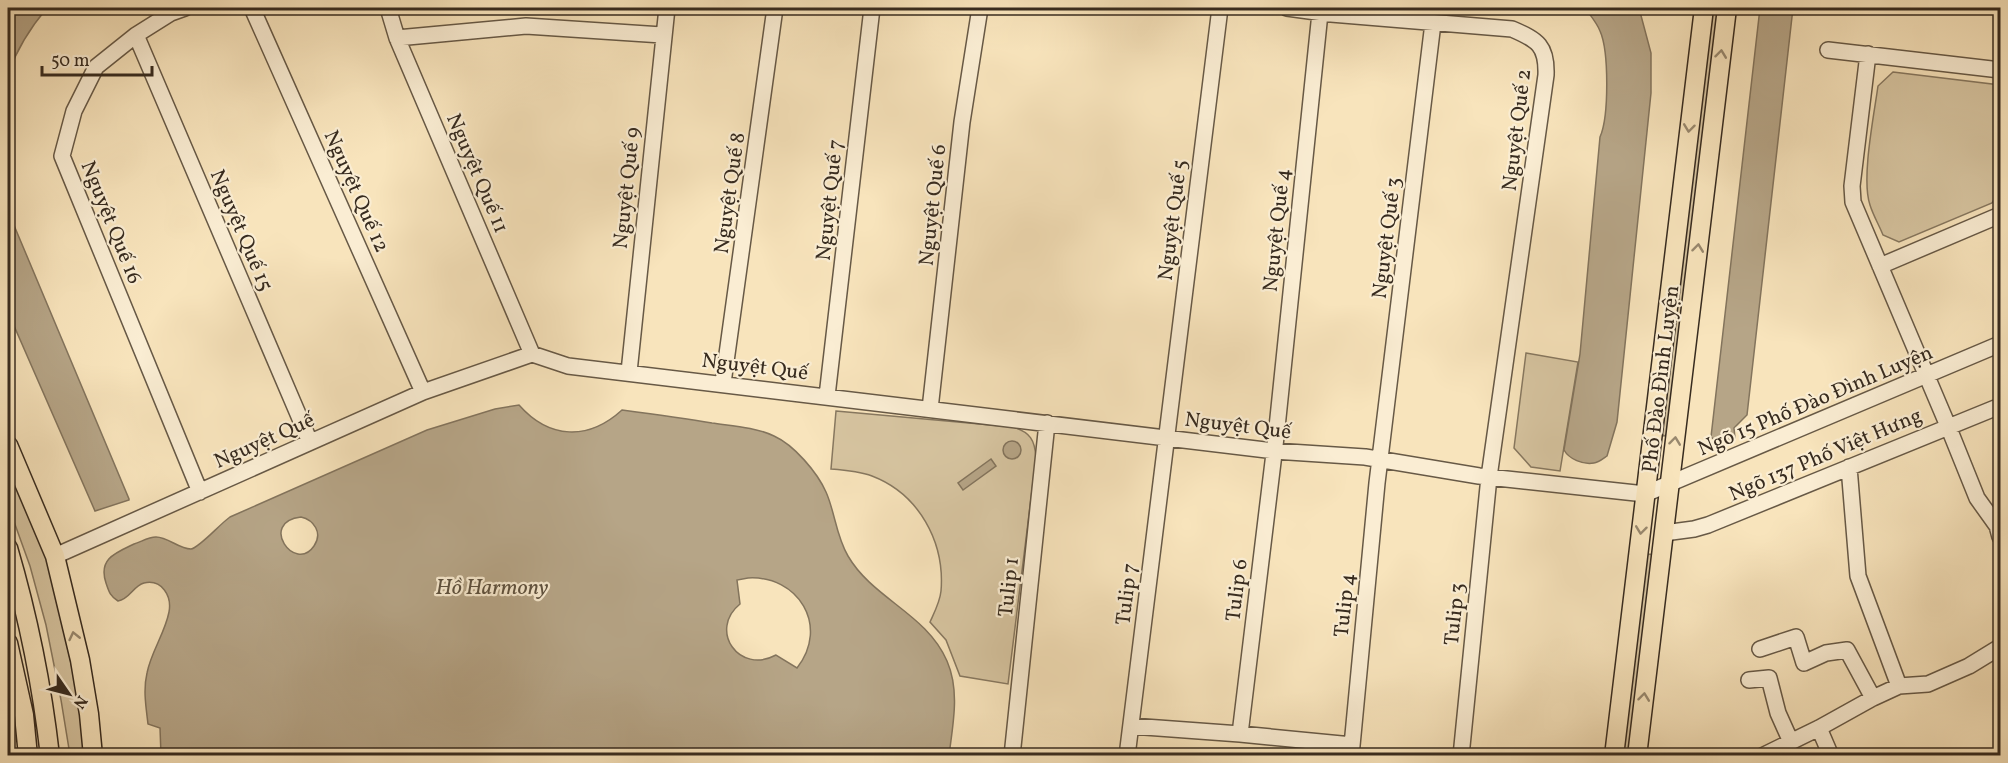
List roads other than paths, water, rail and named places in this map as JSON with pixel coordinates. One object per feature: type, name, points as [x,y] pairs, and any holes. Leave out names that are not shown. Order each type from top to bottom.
[{"type":"main road","name":"Phố Đào Đình Luyện","points":[[1614,756],[1704,8]]},
{"type":"main road","name":"Phố Đào Đình Luyện","points":[[1637,756],[1727,8]]},
{"type":"main road","points":[[8,446],[56,556],[80,660],[93,756]]},
{"type":"main road","points":[[8,548],[18,581],[44,700],[50,756]]},
{"type":"main road","points":[[8,643],[24,715],[28,756]]},
{"type":"street","name":"Nguyệt Quế 16","points":[[185,8],[171,13],[136,35],[96,66],[74,111],[62,156],[200,492]]},
{"type":"street","name":"Nguyệt Quế 12","points":[[252,8],[423,392]]},
{"type":"street","name":"Nguyệt Quế 11","points":[[388,8],[397,39],[532,354]]},
{"type":"street","name":"Nguyệt Quế 9","points":[[629,372],[662,35],[667,8]]},
{"type":"street","name":"Nguyệt Quế 8","points":[[723,383],[776,8]]},
{"type":"street","name":"Nguyệt Quế 7","points":[[827,396],[872,8]]},
{"type":"street","name":"Nguyệt Quế 6","points":[[930,409],[962,122],[980,8]]},
{"type":"street","name":"Nguyệt Quế 5","points":[[1166,438],[1220,8]]},
{"type":"street","name":"Nguyệt Quế 2","points":[[1287,8],[1320,13],[1512,29],[1529,36],[1543,49],[1546,75],[1489,477]]},
{"type":"street","name":"Nguyệt Quế 4","points":[[1274,451],[1320,13]]},
{"type":"street","name":"Nguyệt Quế 3","points":[[1381,459],[1433,23]]},
{"type":"street","points":[[397,39],[526,26],[662,35]]},
{"type":"street","name":"Nguyệt Quế 15","points":[[136,35],[310,442]]},
{"type":"street","points":[[1828,50],[2001,70]]},
{"type":"street","points":[[1868,54],[1852,195],[1856,210],[1977,498],[1997,526],[2001,537]]},
{"type":"street","points":[[1880,266],[2001,215]]},
{"type":"street","name":"Ngõ 15 Phố Đào Đình Luyện","points":[[1646,494],[2001,344]]},
{"type":"street","name":"Nguyệt Quế","points":[[56,556],[423,392],[532,354],[567,366],[1274,451],[1381,459],[1489,477],[1646,494]]},
{"type":"street","name":"Ngõ 137 Phố Việt Hưng","points":[[1664,533],[1694,530],[1708,525],[2001,406]]},
{"type":"street","name":"Tulip 1","points":[[1012,756],[1047,423]]},
{"type":"street","name":"Tulip 7","points":[[1127,756],[1166,438]]},
{"type":"street","name":"Tulip 6","points":[[1240,734],[1274,451]]},
{"type":"street","name":"Tulip 4","points":[[1351,750],[1381,459]]},
{"type":"street","points":[[1849,467],[1858,576],[1899,686]]},
{"type":"street","name":"Tulip 3","points":[[1461,756],[1489,477]]},
{"type":"street","points":[[1760,649],[1796,637],[1804,663],[1826,653],[1847,650],[1874,698]]},
{"type":"street","points":[[1762,756],[1899,686],[1928,684],[1969,666],[2001,647]]},
{"type":"street","points":[[1749,680],[1769,678],[1778,713],[1791,742]]},
{"type":"street","points":[[1131,726],[1240,734],[1351,750]]},
{"type":"street","points":[[1819,728],[1832,756]]},
{"type":"water","points":[[8,8],[47,8],[24,39],[8,74]]},
{"type":"water","points":[[1585,8],[1639,8],[1651,53],[1651,93],[1617,422],[1607,456],[1590,463],[1573,459],[1564,450],[1580,354],[1600,137],[1606,100],[1603,40],[1597,25]]},
{"type":"water","points":[[1760,8],[1793,8],[1747,415],[1734,428],[1735,438],[1719,444],[1711,437]]},
{"type":"water","points":[[8,211],[129,500],[95,511],[8,312]]},
{"type":"water","name":"Hồ Harmony","points":[[519,405],[543,424],[556,430],[569,432],[596,427],[622,410],[752,429],[782,440],[804,460],[822,484],[844,548],[859,571],[871,584],[927,631],[947,661],[954,696],[954,720],[949,755],[161,755],[160,728],[148,724],[145,686],[149,665],[167,620],[169,600],[161,586],[150,582],[140,585],[126,598],[118,601],[111,595],[106,583],[104,568],[106,562],[127,547],[153,537],[165,539],[182,547],[195,548],[230,517],[427,430],[495,409]],"holes":[[[301,517],[313,524],[318,536],[314,546],[306,553],[298,554],[284,544],[281,536],[282,528],[288,521]],[[766,579],[781,585],[794,594],[804,606],[809,620],[810,636],[806,652],[797,668],[776,655],[763,660],[750,659],[740,655],[732,647],[727,626],[731,614],[740,604],[737,580]]]},
{"type":"water","points":[[1008,441],[1016,441],[1021,446],[1019,457],[1008,459],[1003,454],[1003,446]]},
{"type":"water","points":[[991,459],[996,466],[963,490],[958,483]]}]
